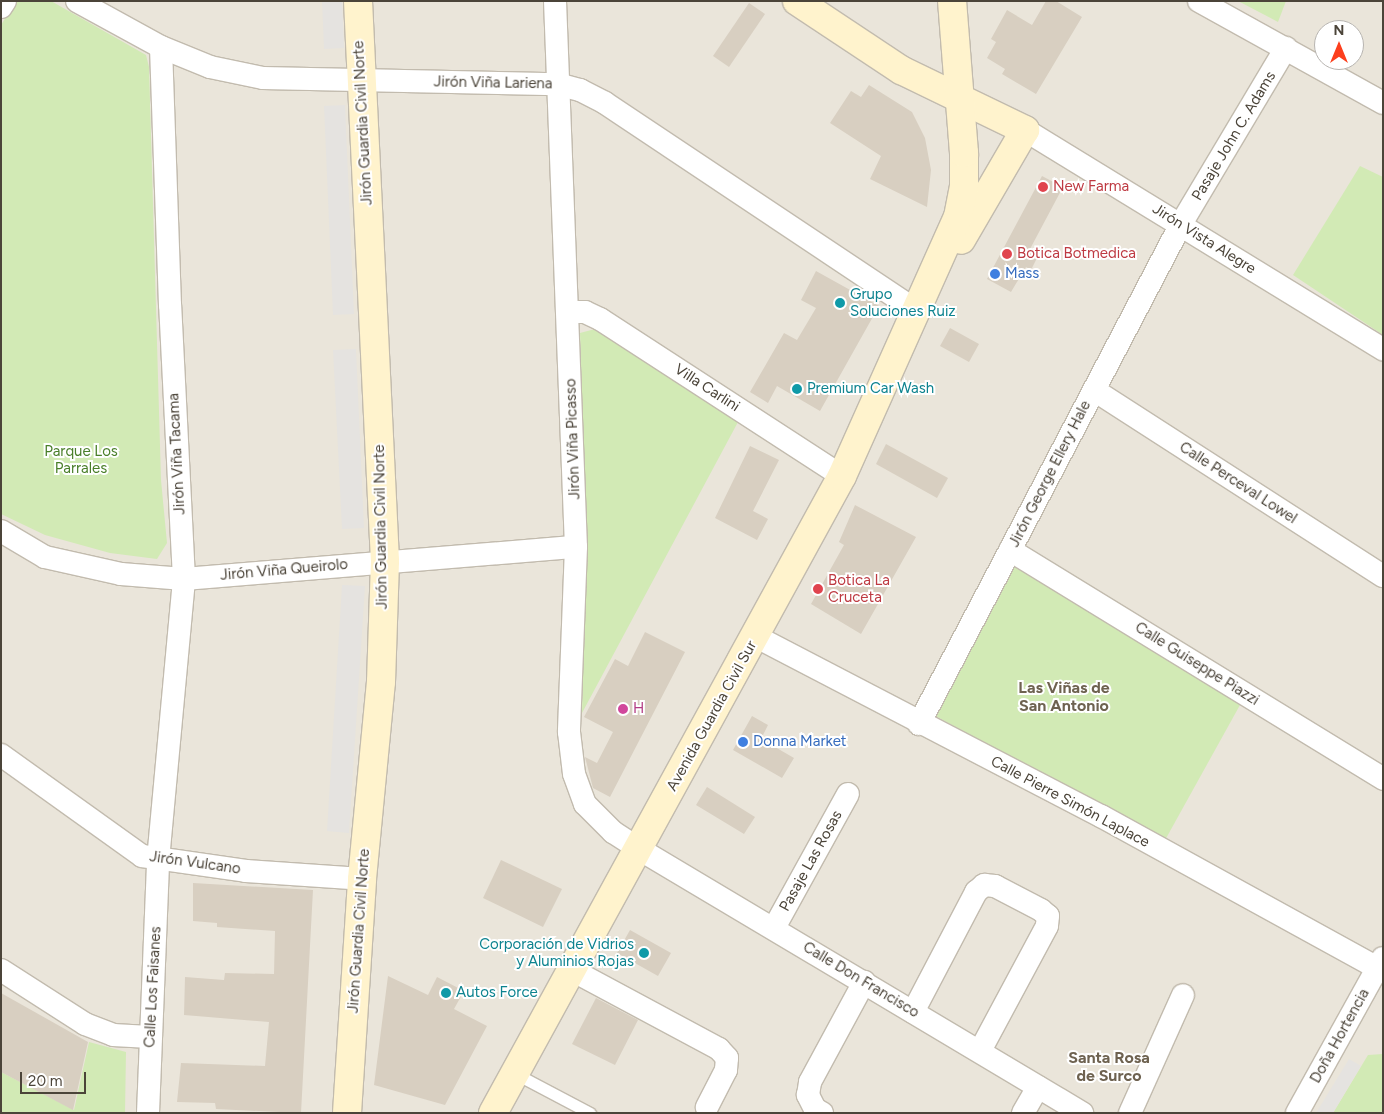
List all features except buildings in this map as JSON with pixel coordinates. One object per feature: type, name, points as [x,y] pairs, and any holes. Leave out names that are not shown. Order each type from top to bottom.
[{"type":"main road","name":"Jirón Guardia Civil Norte","points":[[347,1113],[362,879],[381,682],[385,561],[358,1]]},
{"type":"main road","points":[[796,1],[901,70],[960,101],[1025,130]]},
{"type":"main road","name":"Avenida Guardia Civil Sur","points":[[493,1113],[570,969],[639,849],[842,476],[918,312],[958,217],[964,187],[960,101],[952,1]]},
{"type":"main road","name":"Avenida Guardia Civil Sur","points":[[918,312],[1025,130]]},
{"type":"street","points":[[1,7],[5,1]]},
{"type":"street","name":"Jirón Viña Lariena","points":[[77,1],[161,47],[210,67],[263,78],[557,84],[580,90],[605,103],[918,312]]},
{"type":"street","name":"Jirón Viña Picasso","points":[[555,1],[576,547],[569,732],[574,774],[585,804],[613,832],[639,849]]},
{"type":"street","points":[[1199,1],[1383,103]]},
{"type":"street","name":"Jirón Viña Tacama","points":[[158,860],[184,579],[170,305],[161,47]]},
{"type":"street","name":"Pasaje John C. Adams","points":[[1181,224],[1286,48]]},
{"type":"street","name":"Jirón Vista Alegre","points":[[1025,130],[1383,349]]},
{"type":"street","name":"Jirón George Ellery Hale","points":[[918,724],[1181,224]]},
{"type":"street","name":"Villa Carlini","points":[[568,312],[585,312],[600,319],[842,476]]},
{"type":"street","name":"Calle Perceval Lowel","points":[[1094,390],[1383,576]]},
{"type":"street","name":"Jirón Viña Queirolo","points":[[1,530],[45,557],[121,574],[184,579],[385,561],[576,547]]},
{"type":"street","name":"Calle Guiseppe Piazzi","points":[[1010,550],[1383,779]]},
{"type":"street","name":"Calle Pierre Simón Laplace","points":[[755,636],[918,724],[1100,816],[1381,966]]},
{"type":"street","name":"Jirón Vulcano","points":[[1,755],[128,848],[158,860],[362,879]]},
{"type":"street","name":"Pasaje Las Rosas","points":[[774,928],[848,794]]},
{"type":"street","name":"Calle Don Francisco","points":[[639,849],[1082,1113]]},
{"type":"street","name":"Calle Los Faisanes","points":[[148,1113],[158,860]]},
{"type":"street","points":[[913,1012],[976,892],[984,885],[995,886],[1041,910],[1048,916],[1047,926],[980,1051]]},
{"type":"street","name":"Doña Hortencia","points":[[1297,1113],[1381,966]]},
{"type":"street","points":[[570,969],[719,1049],[727,1058],[726,1070],[707,1107]]},
{"type":"street","points":[[1,970],[85,1024],[114,1035],[150,1037]]},
{"type":"street","points":[[822,1113],[815,1109],[808,1095],[810,1082],[864,982]]},
{"type":"street","points":[[1130,1113],[1183,995]]},
{"type":"street","points":[[1023,1113],[1038,1087]]},
{"type":"lane","points":[[514,1073],[590,1113]]},
{"type":"shaded area","points":[[1,1],[1383,1],[1383,1113],[1,1113]]},
{"type":"shaded area","points":[[322,1],[342,1],[344,48],[324,49]]},
{"type":"shaded area","points":[[345,105],[354,314],[333,315],[324,106]]},
{"type":"shaded area","points":[[356,349],[364,528],[342,529],[333,350]]},
{"type":"shaded area","points":[[342,585],[365,586],[349,833],[327,831]]},
{"type":"shaded area","points":[[1349,1059],[1361,1066],[1333,1113],[1316,1113]]},
{"type":"green space","name":"Parque Los Parrales","points":[[16,1],[51,1],[146,55],[149,67],[161,480],[167,543],[157,559],[110,553],[45,535],[1,514],[1,25]]},
{"type":"green space","points":[[1238,1],[1286,1],[1278,22]]},
{"type":"green space","points":[[1360,166],[1383,177],[1383,335],[1293,275]]},
{"type":"green space","points":[[595,329],[738,422],[582,713],[586,528],[580,333]]},
{"type":"green space","points":[[1017,561],[1240,705],[1164,842],[932,714]]},
{"type":"green space","points":[[89,1042],[126,1052],[125,1113],[1,1113],[1,1072],[74,1110]]},
{"type":"green space","points":[[1383,1054],[1383,1113],[1333,1113],[1368,1055]]},
{"type":"place","name":"New Farma","points":[[1043,187]]},
{"type":"place","name":"Botica Botmedica","points":[[1007,254]]},
{"type":"place","name":"Mass","points":[[995,274]]},
{"type":"place","name":"Grupo Soluciones Ruiz","points":[[840,303]]},
{"type":"place","name":"Premium Car Wash","points":[[797,389]]},
{"type":"place","name":"Botica La Cruceta","points":[[818,589]]},
{"type":"place","name":"H","points":[[623,709]]},
{"type":"place","name":"Donna Market","points":[[743,742]]},
{"type":"place","name":"Corporación de Vidrios y Aluminios Rojas","points":[[644,953]]},
{"type":"place","name":"Autos Force","points":[[446,993]]},
{"type":"district","name":"Las Viñas de San Antonio","points":[[1064,697]]},
{"type":"district","name":"Santa Rosa de Surco","points":[[1109,1067]]}]
